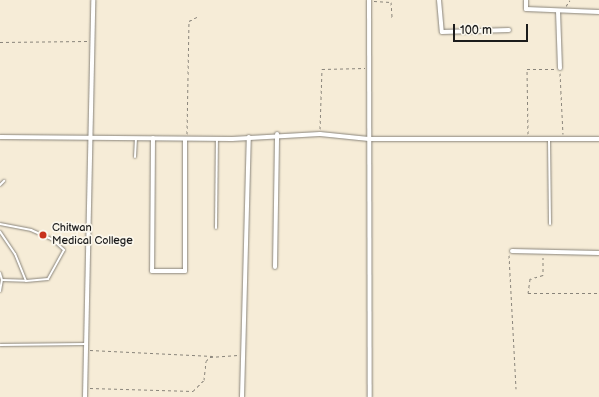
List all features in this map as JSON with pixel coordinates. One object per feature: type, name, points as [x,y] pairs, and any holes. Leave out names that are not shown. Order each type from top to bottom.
[{"type":"street","points":[[85,397],[94,0]]},
{"type":"street","points":[[369,0],[370,397]]},
{"type":"street","points":[[439,0],[442,32],[509,30]]},
{"type":"street","points":[[526,0],[526,9],[599,12]]},
{"type":"street","points":[[558,11],[560,68]]},
{"type":"street","points":[[0,137],[91,136],[216,139],[277,134],[320,134],[369,139],[599,139]]},
{"type":"street","points":[[275,267],[277,134]]},
{"type":"street","points":[[242,397],[249,137]]},
{"type":"street","points":[[153,138],[152,271],[185,271],[186,139]]},
{"type":"street","points":[[512,252],[543,251],[599,253]]},
{"type":"lane","points":[[135,157],[136,137]]},
{"type":"lane","points":[[216,139],[216,228]]},
{"type":"lane","points":[[548,139],[550,224]]},
{"type":"lane","points":[[0,185],[4,182]]},
{"type":"lane","points":[[0,224],[31,230],[53,240],[64,250],[48,279],[26,281],[1,279]]},
{"type":"lane","points":[[0,232],[15,254],[26,281]]},
{"type":"lane","points":[[0,273],[0,291]]},
{"type":"lane","points":[[0,346],[86,344]]},
{"type":"path","points":[[369,0],[391,2],[392,18]]},
{"type":"path","points":[[186,139],[189,21],[197,17]]},
{"type":"path","points":[[0,42],[93,41]]},
{"type":"path","points":[[320,134],[322,69],[369,68]]},
{"type":"path","points":[[528,139],[527,69],[560,68],[563,139]]},
{"type":"path","points":[[543,251],[543,275],[530,279],[528,293],[599,293]]},
{"type":"path","points":[[512,252],[508,263],[516,389]]},
{"type":"path","points":[[86,350],[214,356],[238,355]]},
{"type":"path","points":[[85,388],[193,391],[204,380],[206,361],[214,356]]},
{"type":"place","name":"Chitwan Medical College","points":[[43,235]]}]
